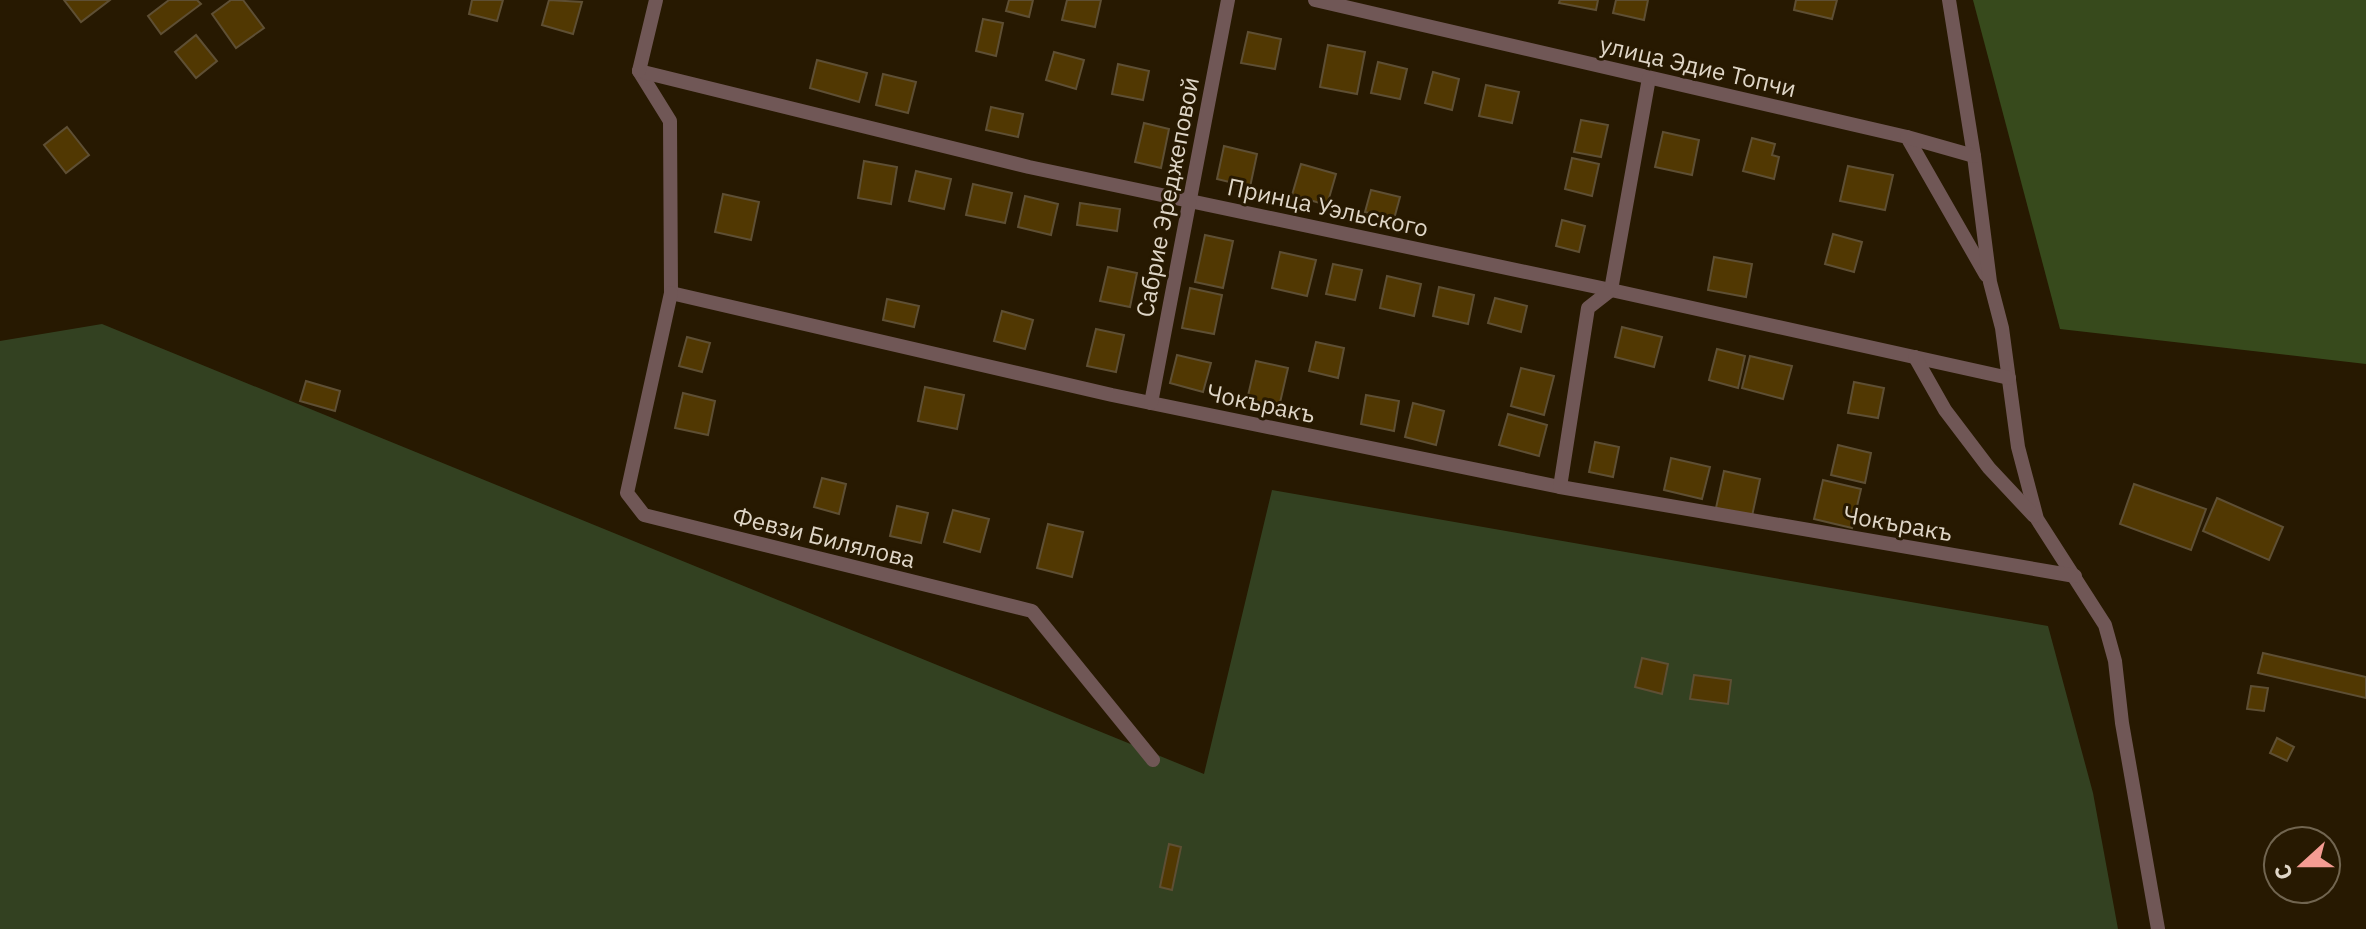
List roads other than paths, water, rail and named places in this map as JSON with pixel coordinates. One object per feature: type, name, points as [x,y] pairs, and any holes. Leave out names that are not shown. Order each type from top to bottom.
[{"type":"street","points":[[656,0],[639,71],[670,121],[671,293]]},
{"type":"street","name":"Сабрие Эреджеповой","points":[[1151,403],[1228,0]]},
{"type":"street","name":"улица Эдие Топчи","points":[[1315,0],[1907,137],[1974,156]]},
{"type":"street","points":[[1949,0],[1990,282],[2002,328],[2018,447],[2037,519]]},
{"type":"street","name":"Принца Уэльского","points":[[639,71],[1029,167],[2009,378]]},
{"type":"street","points":[[1560,487],[1588,308],[1611,290],[1649,78]]},
{"type":"street","points":[[1907,137],[1990,282]]},
{"type":"street","name":"Чокъракъ","points":[[671,293],[1151,403],[1560,487],[2075,576]]},
{"type":"street","name":"Февзи Билялова","points":[[671,293],[627,493],[644,515],[1032,611],[1153,760]]},
{"type":"street","points":[[1915,357],[1945,410],[1989,468],[2037,519],[2105,625],[2115,661],[2122,723],[2158,929]]}]
